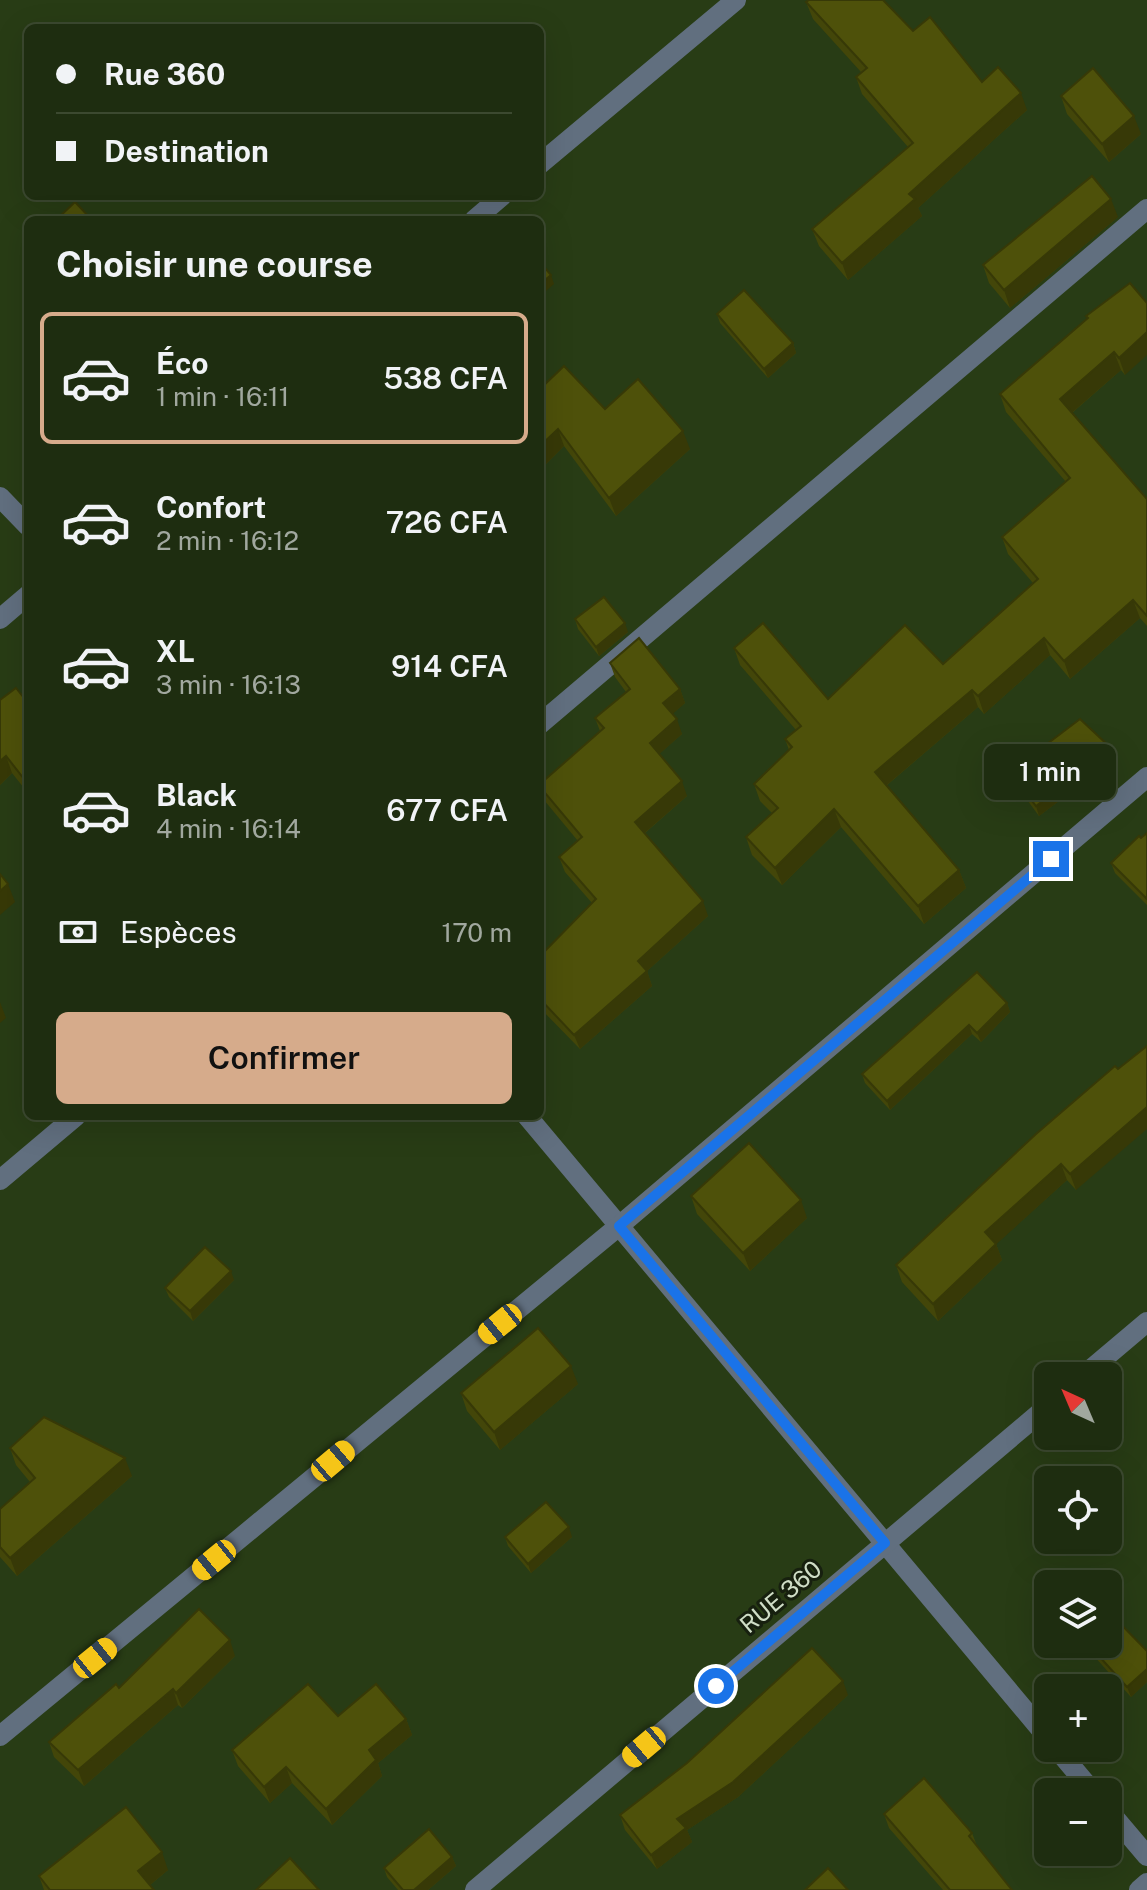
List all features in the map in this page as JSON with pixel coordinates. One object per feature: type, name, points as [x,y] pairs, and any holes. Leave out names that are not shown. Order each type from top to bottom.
[{"type":"street","points":[[544,161],[736,0]]},
{"type":"street","points":[[479,216],[497,200]]},
{"type":"street","points":[[544,721],[1147,209]]},
{"type":"street","points":[[0,497],[24,522]]},
{"type":"street","points":[[0,619],[24,598]]},
{"type":"street","points":[[0,1736],[619,1226],[1147,777]]},
{"type":"street","points":[[0,1180],[71,1120]]},
{"type":"street","points":[[530,1120],[1034,1721]]},
{"type":"street","points":[[1100,1362],[1147,1322]]},
{"type":"street","name":"RUE 360","points":[[475,1890],[1034,1418]]},
{"type":"street","points":[[1068,1762],[1081,1778]]},
{"type":"street","points":[[1122,1827],[1147,1856]]},
{"type":"street","points":[[1139,1890],[1147,1883]]},
{"type":"building","points":[[883,0],[913,31],[930,17],[982,82],[998,67],[1021,93],[909,194],[915,199],[842,263],[812,229],[913,143],[856,77],[867,68],[806,2]]},
{"type":"building","points":[[1093,68],[1134,116],[1102,144],[1061,96]]},
{"type":"building","points":[[1092,176],[1111,199],[1004,290],[983,265]]},
{"type":"building","points":[[75,202],[88,216],[60,216]]},
{"type":"building","points":[[544,267],[551,275],[544,281]]},
{"type":"building","points":[[1130,283],[1147,303],[1147,332],[1119,358],[1114,352],[1060,399],[1147,499],[1147,616],[1133,600],[1064,661],[1044,638],[978,696],[972,690],[875,772],[959,870],[918,906],[834,809],[775,868],[746,837],[778,808],[754,784],[792,747],[785,739],[801,726],[734,648],[763,623],[828,699],[905,625],[943,664],[1038,579],[1002,537],[1070,478],[1000,394],[1088,318],[1086,316]]},
{"type":"building","points":[[744,290],[793,343],[764,369],[717,314]]},
{"type":"building","points":[[564,366],[605,409],[638,379],[683,431],[609,498],[558,429],[544,442],[544,385]]},
{"type":"building","points":[[604,597],[625,623],[596,647],[575,619]]},
{"type":"building","points":[[639,638],[680,689],[663,703],[677,719],[650,743],[682,781],[635,822],[703,901],[638,961],[647,971],[574,1035],[544,1003],[544,952],[596,899],[559,857],[582,837],[544,792],[544,780],[604,728],[595,718],[630,689],[610,663]]},
{"type":"building","points":[[16,688],[24,698],[24,779],[6,756],[0,761],[0,700]]},
{"type":"building","points":[[1080,719],[1112,749],[1036,806],[1010,772]]},
{"type":"building","points":[[1147,833],[1147,899],[1111,863],[1139,836],[1141,838]]},
{"type":"building","points":[[0,874],[8,884],[0,891]]},
{"type":"building","points":[[977,972],[1007,1003],[977,1033],[969,1025],[887,1101],[862,1074]]},
{"type":"building","points":[[1147,1046],[1147,1107],[1070,1174],[1061,1164],[985,1232],[996,1244],[933,1304],[896,1265],[1036,1134],[1115,1066],[1118,1069]]},
{"type":"building","points":[[749,1143],[801,1200],[743,1253],[691,1196]]},
{"type":"building","points":[[205,1247],[231,1271],[190,1311],[165,1288]]},
{"type":"building","points":[[538,1328],[571,1366],[494,1432],[461,1393]]},
{"type":"building","points":[[44,1417],[125,1458],[10,1558],[0,1547],[0,1509],[35,1478],[10,1448]]},
{"type":"building","points":[[546,1502],[569,1527],[528,1564],[505,1537]]},
{"type":"building","points":[[199,1609],[230,1640],[176,1693],[173,1689],[78,1770],[49,1742],[116,1684],[119,1688]]},
{"type":"building","points":[[1122,1625],[1147,1651],[1147,1669],[1127,1687],[1122,1681],[1122,1674],[1115,1674],[1101,1658],[1122,1658]]},
{"type":"building","points":[[812,1648],[843,1681],[733,1782],[677,1819],[686,1828],[651,1855],[620,1815],[687,1763]]},
{"type":"building","points":[[308,1684],[338,1716],[376,1684],[406,1719],[369,1750],[376,1760],[326,1809],[286,1767],[264,1787],[232,1750]]},
{"type":"building","points":[[924,1778],[972,1833],[969,1836],[1012,1890],[950,1890],[884,1814]]},
{"type":"building","points":[[126,1807],[162,1852],[138,1871],[154,1890],[50,1890],[39,1876]]},
{"type":"building","points":[[429,1829],[452,1857],[414,1890],[403,1890],[384,1868]]},
{"type":"building","points":[[290,1858],[319,1890],[256,1890]]},
{"type":"building","points":[[828,1868],[848,1890],[805,1890]]},
{"type":"route","points":[[716,1686],[885,1543],[619,1226],[1051,859]]}]
